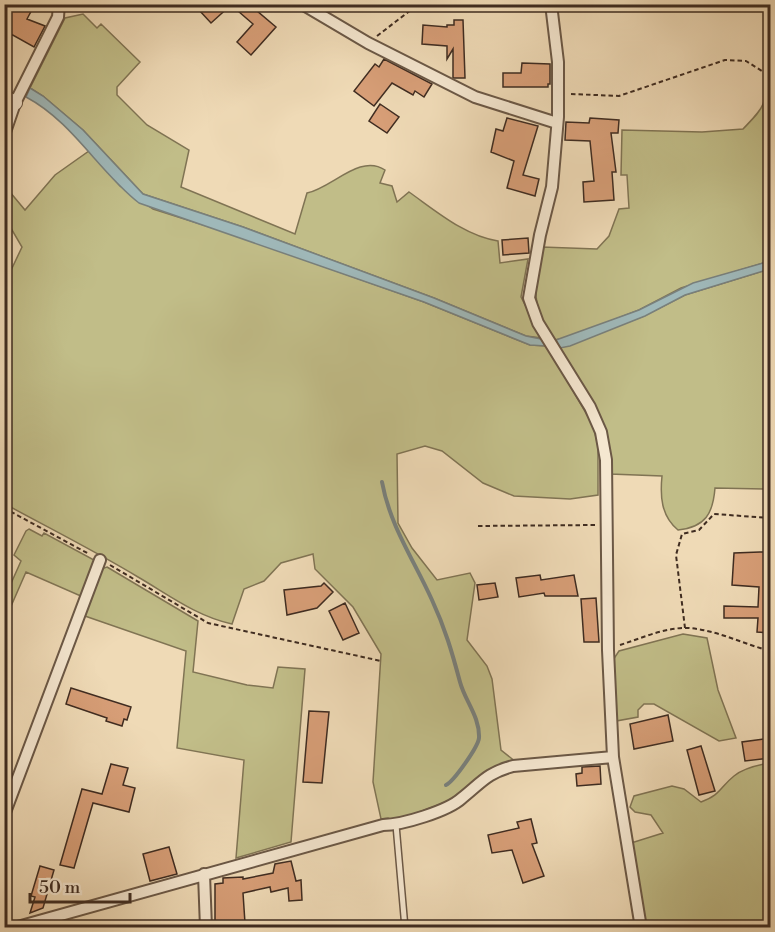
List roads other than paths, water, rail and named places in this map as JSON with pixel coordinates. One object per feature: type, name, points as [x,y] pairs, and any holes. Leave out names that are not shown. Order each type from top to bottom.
[{"type":"street","points":[[4,135],[10,100],[58,16],[59,4]]},
{"type":"street","points":[[303,4],[368,43],[475,97],[557,123]]},
{"type":"street","points":[[551,4],[559,93],[557,123],[552,187],[540,235],[529,298],[538,323],[601,432],[606,460],[608,650],[613,757],[641,927]]},
{"type":"street","points":[[4,815],[100,560]]},
{"type":"street","points":[[14,927],[383,825],[396,825],[461,800],[486,776],[498,770],[513,766],[613,757]]},
{"type":"street","points":[[204,874],[206,927]]},
{"type":"lane","points":[[396,825],[405,927]]},
{"type":"water","points":[[30,88],[43,96],[83,130],[143,194],[243,227],[434,298],[526,336],[541,339],[546,346],[530,345],[424,302],[139,203],[124,190],[72,133],[43,107],[26,97]]},
{"type":"water","points":[[770,261],[770,269],[685,295],[645,316],[570,346],[560,348],[556,340],[639,310],[693,283]]},
{"type":"waterway","points":[[382,482],[397,528],[441,620],[462,689],[479,730],[475,749],[460,771],[446,785]]}]
